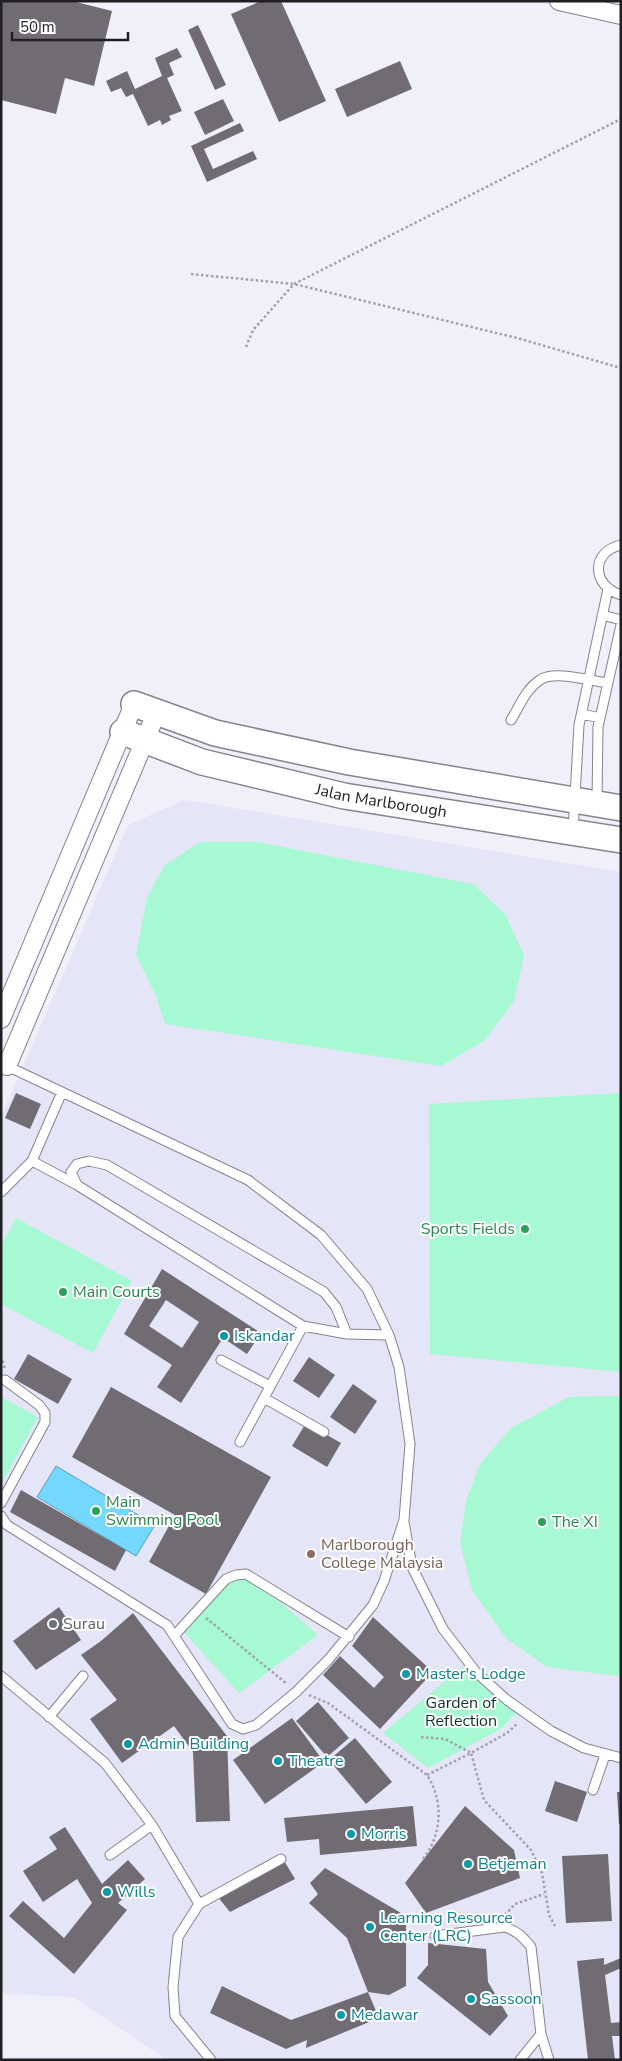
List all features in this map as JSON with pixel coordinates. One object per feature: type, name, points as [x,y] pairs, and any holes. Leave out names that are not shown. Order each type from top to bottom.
[{"type":"street","points":[[559,1],[621,15]]},
{"type":"street","points":[[4,1064],[145,709]]},
{"type":"street","points":[[1,1019],[134,737],[145,709]]},
{"type":"street","name":"Jalan Marlborough","points":[[145,709],[215,733],[349,762],[598,804]]},
{"type":"street","name":"Jalan Marlborough","points":[[134,737],[202,762],[344,796],[621,840]]},
{"type":"lane","points":[[621,545],[612,547],[606,552],[599,566],[602,582],[608,589],[621,595]]},
{"type":"lane","points":[[598,804],[579,725],[608,589]]},
{"type":"lane","points":[[602,615],[621,620]]},
{"type":"lane","points":[[573,832],[598,804],[598,727],[621,625]]},
{"type":"lane","points":[[511,720],[526,694],[539,680],[555,675],[608,683]]},
{"type":"lane","points":[[582,714],[600,718]]},
{"type":"lane","points":[[1,1516],[7,1525],[167,1625],[232,1724],[243,1729],[256,1725],[296,1692],[348,1637],[372,1605],[384,1581],[404,1520],[410,1444],[399,1366],[389,1335],[367,1289],[321,1235],[248,1180],[4,1064]]},
{"type":"lane","points":[[1,1192],[32,1161],[62,1092]]},
{"type":"lane","points":[[32,1161],[77,1185],[303,1326],[346,1334],[389,1335]]},
{"type":"lane","points":[[77,1185],[71,1172],[77,1164],[89,1161],[107,1165],[324,1292],[336,1307],[346,1334]]},
{"type":"lane","points":[[240,1442],[303,1326]]},
{"type":"lane","points":[[221,1360],[270,1386]]},
{"type":"lane","points":[[1,1503],[45,1422],[45,1414],[39,1405],[5,1380]]},
{"type":"lane","points":[[264,1398],[324,1432]]},
{"type":"lane","points":[[404,1520],[412,1568],[443,1629],[476,1672],[526,1715],[551,1731],[584,1748],[621,1758]]},
{"type":"lane","points":[[174,1636],[226,1579],[246,1574],[348,1637]]},
{"type":"lane","points":[[1,1676],[105,1763],[152,1825],[199,1904]]},
{"type":"lane","points":[[49,1717],[82,1676]]},
{"type":"lane","points":[[593,1790],[605,1755]]},
{"type":"lane","points":[[110,1855],[152,1825]]},
{"type":"lane","points":[[211,2060],[175,2016],[174,1987],[178,1937],[199,1904],[281,1859]]},
{"type":"lane","points":[[435,1936],[504,1927],[513,1929],[531,1947],[541,2034],[549,2060]]},
{"type":"lane","points":[[520,2060],[541,2034]]},
{"type":"path","points":[[246,347],[253,330],[294,284],[621,118]]},
{"type":"path","points":[[191,274],[294,284],[517,338],[621,368]]},
{"type":"path","points":[[197,1610],[296,1692],[307,1694],[328,1703],[427,1775],[435,1787],[439,1811],[438,1830],[431,1849],[423,1859]]},
{"type":"path","points":[[427,1775],[507,1733],[526,1715]]},
{"type":"path","points":[[422,1737],[445,1739],[472,1753],[484,1800],[531,1850],[542,1873],[549,1915],[555,1926]]},
{"type":"path","points":[[504,1927],[505,1913],[515,1904],[544,1894]]},
{"type":"shaded area","name":"Marlborough College Malaysia","points":[[184,800],[621,872],[621,2060],[167,2060],[73,1997],[1,1992],[1,1117],[128,825]]},
{"type":"green space","points":[[200,842],[257,842],[473,884],[505,914],[524,955],[514,1001],[485,1040],[441,1066],[165,1024],[156,996],[136,955],[147,898],[164,866]]},
{"type":"green space","name":"Sports Fields","points":[[621,1069],[621,1372],[430,1354],[429,1104],[619,1093]]},
{"type":"green space","name":"Main Courts","points":[[16,1218],[132,1281],[93,1353],[1,1304],[1,1245]]},
{"type":"green space","name":"The XI","points":[[621,1396],[621,1674],[618,1676],[547,1667],[506,1638],[472,1590],[460,1543],[466,1501],[480,1464],[511,1428],[569,1397]]},
{"type":"green space","points":[[1,1397],[38,1417],[1,1485]]},
{"type":"green space","points":[[242,1569],[318,1635],[239,1693],[181,1629]]},
{"type":"green space","name":"Garden of Reflection","points":[[463,1666],[516,1713],[502,1728],[428,1768],[383,1733]]},
{"type":"water","name":"Main Swimming Pool","points":[[56,1466],[155,1525],[136,1556],[37,1497]]},
{"type":"building","points":[[1,1],[72,1],[112,11],[94,86],[65,78],[56,114],[1,100]]},
{"type":"building","points":[[261,1],[281,1],[326,101],[279,122],[231,14]]},
{"type":"building","points":[[198,25],[226,85],[215,90],[188,30]]},
{"type":"building","points":[[177,48],[182,57],[169,63],[174,75],[167,78],[182,111],[169,116],[171,120],[162,125],[160,120],[148,126],[133,94],[126,97],[121,88],[111,92],[106,81],[127,71],[135,89],[162,76],[155,58]]},
{"type":"building","points":[[400,61],[412,89],[347,117],[335,89]]},
{"type":"building","points":[[223,99],[234,121],[205,135],[194,112]]},
{"type":"building","points":[[240,123],[244,131],[204,149],[213,169],[253,151],[257,159],[207,182],[191,146]]},
{"type":"building","points":[[16,1093],[41,1104],[30,1129],[5,1118]]},
{"type":"building","name":"Iskandar","points":[[162,1269],[261,1333],[247,1354],[223,1338],[181,1403],[157,1387],[172,1365],[124,1334]],"holes":[[[166,1300],[199,1322],[182,1348],[149,1326]]]},
{"type":"building","points":[[28,1354],[72,1379],[58,1404],[14,1379]]},
{"type":"building","points":[[309,1357],[335,1375],[319,1398],[293,1381]]},
{"type":"building","points":[[353,1384],[377,1401],[355,1434],[330,1417]]},
{"type":"building","points":[[111,1387],[271,1477],[206,1594],[149,1562],[175,1515],[72,1457]]},
{"type":"building","points":[[306,1423],[341,1443],[327,1467],[292,1446]]},
{"type":"building","points":[[21,1490],[126,1550],[115,1571],[10,1512]]},
{"type":"building","name":"Surau","points":[[59,1607],[81,1640],[36,1670],[13,1641]]},
{"type":"building","name":"Admin Building","points":[[133,1613],[227,1736],[230,1821],[196,1822],[193,1752],[174,1726],[122,1763],[90,1719],[117,1700],[81,1655],[101,1641]]},
{"type":"building","name":"Master's Lodge","points":[[373,1617],[433,1672],[380,1729],[323,1675],[340,1656],[374,1688],[384,1677],[352,1646]]},
{"type":"building","points":[[318,1702],[349,1738],[327,1757],[296,1721]]},
{"type":"building","name":"Theatre","points":[[292,1718],[324,1762],[265,1804],[233,1760]]},
{"type":"building","points":[[355,1738],[392,1782],[366,1804],[329,1760]]},
{"type":"building","points":[[555,1781],[587,1792],[577,1822],[545,1811]]},
{"type":"building","points":[[617,1792],[621,1792],[621,1824],[619,1824]]},
{"type":"building","name":"Morris","points":[[413,1806],[417,1846],[320,1855],[319,1839],[287,1842],[284,1818]]},
{"type":"building","name":"Betjeman","points":[[465,1806],[514,1850],[520,1878],[426,1913],[405,1883]]},
{"type":"building","name":"Wills","points":[[65,1827],[102,1884],[128,1860],[145,1879],[118,1903],[127,1910],[74,1974],[9,1916],[23,1901],[64,1938],[92,1903],[77,1879],[43,1902],[23,1871],[57,1849],[49,1837]]},
{"type":"building","points":[[608,1854],[612,1921],[566,1923],[562,1856]]},
{"type":"building","points":[[283,1859],[295,1879],[230,1912],[217,1896]]},
{"type":"building","name":"Learning Resource Center (LRC)","points":[[325,1868],[406,1916],[406,1986],[389,1995],[368,1992],[347,1938],[309,1903],[318,1894],[310,1883]]},
{"type":"building","name":"Sassoon","points":[[428,1943],[486,1949],[488,1982],[508,2016],[490,2036],[417,1978],[428,1965]]},
{"type":"building","points":[[604,1958],[604,1965],[621,1958],[621,1968],[605,1975],[611,2023],[621,2022],[621,2036],[612,2036],[615,2060],[588,2060],[577,1961]]},
{"type":"building","name":"Medawar","points":[[222,1986],[291,2020],[368,1992],[379,2018],[306,2048],[307,2040],[286,2049],[210,2013]]},
{"type":"place","name":"Sports Fields","points":[[525,1229]]},
{"type":"place","name":"Main Courts","points":[[63,1292]]},
{"type":"place","name":"Iskandar","points":[[224,1336]]},
{"type":"place","name":"Main Swimming Pool","points":[[96,1511]]},
{"type":"place","name":"The XI","points":[[542,1522]]},
{"type":"place","name":"Marlborough College Malaysia","points":[[311,1554]]},
{"type":"place","name":"Surau","points":[[53,1624]]},
{"type":"place","name":"Master's Lodge","points":[[406,1674]]},
{"type":"place","name":"Admin Building","points":[[128,1744]]},
{"type":"place","name":"Theatre","points":[[278,1761]]},
{"type":"place","name":"Morris","points":[[351,1834]]},
{"type":"place","name":"Betjeman","points":[[468,1864]]},
{"type":"place","name":"Wills","points":[[107,1892]]},
{"type":"place","name":"Learning Resource Center (LRC)","points":[[370,1927]]},
{"type":"place","name":"Sassoon","points":[[471,1999]]},
{"type":"place","name":"Medawar","points":[[341,2015]]}]
